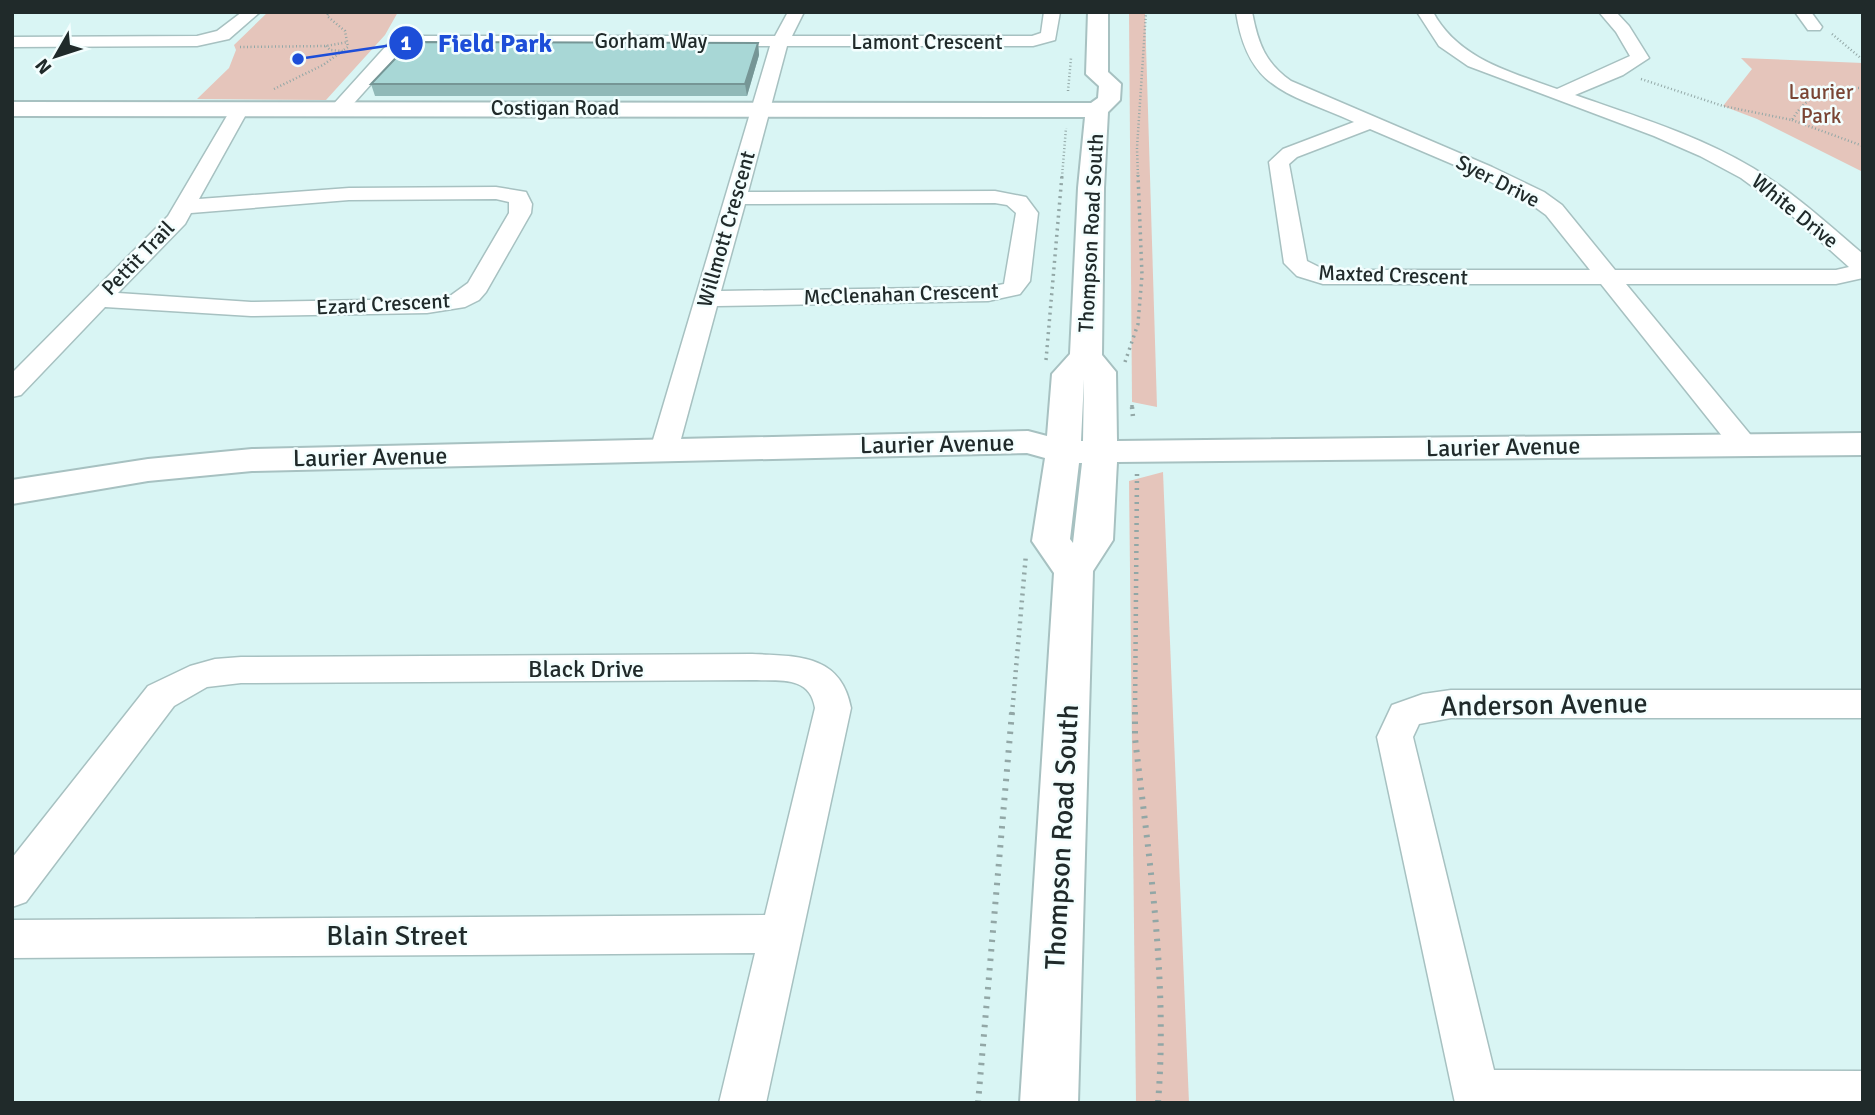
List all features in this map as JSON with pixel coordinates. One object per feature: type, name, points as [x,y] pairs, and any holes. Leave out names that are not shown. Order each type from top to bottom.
[{"type":"street","points":[[12,42],[197,41],[223,35],[252,12]]},
{"type":"street","name":"Willmott Crescent","points":[[664,450],[780,42],[796,12]]},
{"type":"street","name":"Lamont Crescent","points":[[780,42],[1033,41],[1049,36],[1052,12]]},
{"type":"street","name":"Thompson Road South","points":[[1049,1103],[1074,571],[1094,540],[1100,452],[1100,372],[1086,357],[1091,188],[1097,110],[1083,101],[1085,81],[1097,74],[1098,12]]},
{"type":"street","name":"Syer Drive","points":[[1244,12],[1252,54],[1270,75],[1308,97],[1485,171],[1536,197],[1554,210],[1744,445]]},
{"type":"street","name":"White Drive","points":[[1425,12],[1433,28],[1451,48],[1486,69],[1684,141],[1731,163],[1765,183],[1860,264],[1862,271],[1836,276],[1609,278]]},
{"type":"street","points":[[1558,95],[1640,58],[1640,54],[1607,12]]},
{"type":"street","points":[[1803,12],[1814,27]]},
{"type":"street","name":"Gorham Way","points":[[339,108],[393,49],[415,41],[780,42]]},
{"type":"street","name":"Costigan Road","points":[[12,109],[1097,110]]},
{"type":"street","name":"Pettit Trail","points":[[12,389],[177,219],[240,109]]},
{"type":"street","name":"Maxted Crescent","points":[[1368,123],[1290,153],[1279,162],[1296,263],[1305,271],[1323,277],[1609,278]]},
{"type":"street","name":"Ezard Crescent","points":[[98,299],[251,309],[427,306],[456,302],[478,288],[520,213],[521,204],[517,197],[496,193],[349,194],[183,207]]},
{"type":"street","name":"McClenahan Crescent","points":[[705,299],[988,294],[1012,289],[1018,281],[1027,213],[1026,208],[1015,200],[995,197],[735,198]]},
{"type":"street","name":"Thompson Road South","points":[[1074,571],[1051,541],[1063,452],[1068,374],[1086,357]]},
{"type":"street","name":"Laurier Avenue","points":[[12,492],[148,470],[252,460],[1028,442],[1063,452],[1863,444]]},
{"type":"street","name":"Black Drive","points":[[12,889],[161,696],[195,676],[224,671],[274,670],[791,669],[810,673],[822,680],[833,693],[833,708],[742,1103]]},
{"type":"street","name":"Anderson Avenue","points":[[1478,1098],[1400,767],[1395,737],[1405,715],[1423,708],[1451,704],[1863,704]]},
{"type":"street","name":"Blain Street","points":[[12,939],[782,934]]},
{"type":"street","points":[[1478,1098],[1863,1094]]},
{"type":"path","points":[[267,93],[323,65],[348,47],[345,31],[328,14],[322,12]]},
{"type":"path","points":[[1127,372],[1125,361],[1138,324],[1142,275],[1137,148],[1146,12]]},
{"type":"path","points":[[1814,27],[1834,35],[1863,60]]},
{"type":"path","points":[[239,47],[326,46],[348,42]]},
{"type":"path","points":[[326,46],[330,50],[344,51]]},
{"type":"path","points":[[1616,71],[1723,106],[1792,120],[1863,146]]},
{"type":"path","points":[[1792,120],[1802,103],[1811,95],[1837,88],[1863,88]]},
{"type":"path","points":[[1045,361],[1067,118]]},
{"type":"path","points":[[1130,395],[1133,417]]},
{"type":"path","points":[[1137,474],[1134,580],[1135,738],[1154,901],[1162,1056],[1158,1103]]},
{"type":"path","points":[[978,1103],[1027,547]]},
{"type":"green space","points":[[268,12],[398,12],[385,35],[326,100],[197,99],[229,68],[236,50],[234,45]]},
{"type":"green space","points":[[1129,12],[1145,12],[1157,407],[1132,402]]},
{"type":"green space","name":"Laurier Park","points":[[1741,58],[1863,63],[1863,172],[1757,119],[1723,106],[1752,69]]},
{"type":"green space","points":[[1163,472],[1189,1103],[1136,1103],[1129,481]]},
{"type":"building","points":[[411,42],[758,43],[745,84],[371,84]]},
{"type":"place","name":"Field Park","points":[[298,59]]}]
